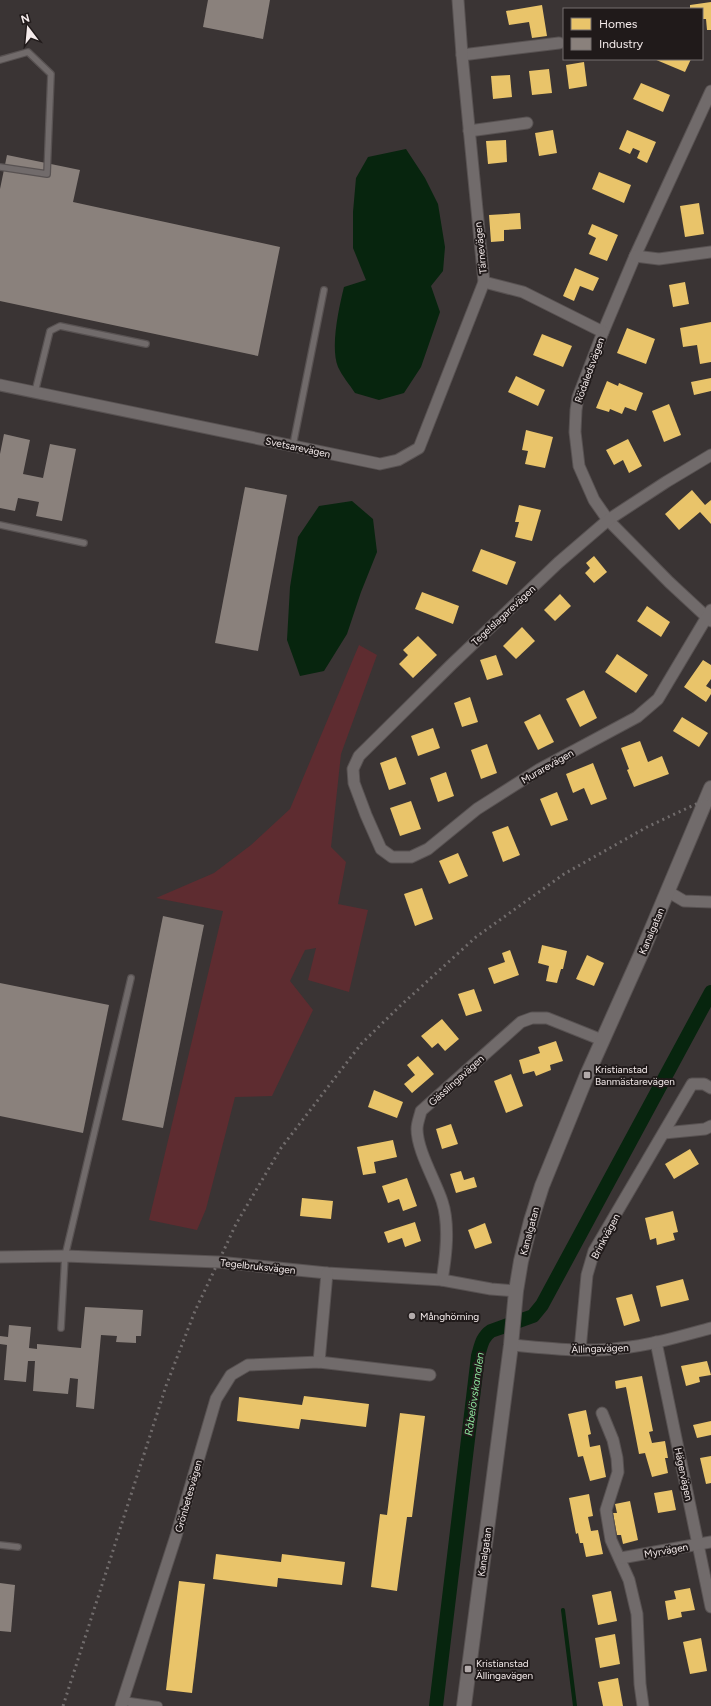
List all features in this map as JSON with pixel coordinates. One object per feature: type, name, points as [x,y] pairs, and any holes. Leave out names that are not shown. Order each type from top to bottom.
[{"type":"street","name":"Tärnevägen","points":[[458,0],[484,282],[523,292],[603,332]]},
{"type":"street","points":[[462,55],[559,42]]},
{"type":"street","name":"Rödaledsvägen","points":[[710,616],[669,582],[608,520],[594,500],[584,481],[579,466],[575,432],[578,398],[603,332],[635,256],[711,91]]},
{"type":"street","points":[[469,131],[527,123]]},
{"type":"street","points":[[635,256],[659,259],[711,252]]},
{"type":"street","name":"Svetsarevägen","points":[[0,385],[380,464],[398,460],[420,448],[484,282]]},
{"type":"street","name":"Tegelslagarevägen","points":[[366,816],[354,783],[353,769],[359,756],[452,664],[553,568],[608,520],[711,455]]},
{"type":"street","name":"Murarevägen","points":[[366,816],[381,849],[392,857],[411,857],[428,849],[484,805],[540,770],[638,717],[658,699],[710,616]]},
{"type":"street","name":"Kanalgatan","points":[[464,1706],[511,1345],[516,1291],[528,1234],[542,1186],[602,1040],[711,788]]},
{"type":"street","points":[[667,892],[684,901],[711,902]]},
{"type":"street","name":"Gässlingavägen","points":[[442,1280],[446,1223],[442,1202],[419,1143],[416,1128],[421,1111],[521,1022],[532,1018],[547,1018],[602,1040]]},
{"type":"street","name":"Brinkvägen","points":[[580,1350],[587,1275],[594,1251],[692,1084],[704,1084],[711,1088]]},
{"type":"street","points":[[664,1133],[705,1129],[711,1126]]},
{"type":"street","name":"Tegelbruksvägen","points":[[0,1257],[65,1256],[218,1262],[327,1273],[442,1280],[491,1289],[516,1291]]},
{"type":"street","points":[[319,1362],[327,1273]]},
{"type":"street","name":"Ällingavägen","points":[[511,1345],[580,1350],[621,1348],[656,1342],[711,1328]]},
{"type":"street","name":"Hägervägen","points":[[656,1342],[711,1607]]},
{"type":"street","name":"Grönbetesvägen","points":[[122,1704],[176,1536],[216,1399],[231,1375],[248,1365],[319,1362],[430,1375]]},
{"type":"street","points":[[602,1413],[617,1458],[618,1472],[606,1510],[611,1540],[621,1558],[629,1580],[637,1614],[640,1684],[643,1706]]},
{"type":"street","name":"Myrvägen","points":[[621,1558],[711,1542]]},
{"type":"street","points":[[122,1704],[158,1706]]},
{"type":"lane","points":[[0,60],[28,52],[51,74],[47,174],[0,168]]},
{"type":"lane","points":[[293,445],[324,290]]},
{"type":"lane","points":[[35,392],[50,331],[55,327],[60,326],[146,344]]},
{"type":"lane","points":[[0,525],[84,543]]},
{"type":"lane","points":[[61,1328],[65,1256],[132,978]]},
{"type":"lane","points":[[0,1545],[18,1547]]},
{"type":"shaded area","points":[[406,149],[425,178],[438,204],[445,247],[443,271],[431,286],[440,312],[421,367],[404,393],[379,400],[355,393],[342,374],[336,359],[336,327],[344,287],[366,280],[353,248],[353,212],[356,178],[368,157]]},
{"type":"shaded area","points":[[352,501],[373,519],[377,552],[361,592],[347,634],[324,671],[300,676],[287,640],[290,587],[298,537],[319,506]]},
{"type":"shaded area","points":[[359,645],[377,655],[341,754],[331,847],[346,862],[338,904],[368,910],[349,992],[308,980],[316,948],[305,950],[290,981],[313,1010],[272,1096],[235,1097],[206,1209],[197,1230],[149,1220],[223,911],[156,898],[214,873],[251,845],[290,809]]},
{"type":"building: Homes","points":[[711,2],[711,30],[707,30],[706,19],[703,19],[703,8],[690,8],[690,5]]},
{"type":"building: Homes","points":[[542,5],[547,36],[532,38],[529,22],[509,25],[506,11]]},
{"type":"building: Homes","points":[[656,60],[691,60],[685,72]]},
{"type":"building: Homes","points":[[584,62],[587,86],[569,89],[566,65]]},
{"type":"building: Homes","points":[[549,69],[552,93],[532,95],[529,71]]},
{"type":"building: Homes","points":[[510,75],[512,97],[493,99],[491,76]]},
{"type":"building: Homes","points":[[641,83],[670,95],[663,112],[633,99]]},
{"type":"building: Homes","points":[[553,130],[557,153],[539,156],[535,133]]},
{"type":"building: Homes","points":[[627,130],[656,142],[647,163],[637,158],[640,151],[633,148],[630,154],[619,149]]},
{"type":"building: Homes","points":[[506,140],[507,162],[488,164],[486,141]]},
{"type":"building: Homes","points":[[599,172],[631,185],[624,203],[592,189]]},
{"type":"building: Homes","points":[[699,203],[704,234],[685,237],[680,206]]},
{"type":"building: Homes","points":[[520,213],[521,229],[504,230],[504,241],[491,242],[489,215]]},
{"type":"building: Homes","points":[[592,224],[618,235],[607,261],[589,254],[596,238],[588,234]]},
{"type":"building: Homes","points":[[575,268],[599,278],[593,291],[580,286],[574,301],[563,296]]},
{"type":"building: Homes","points":[[685,282],[689,304],[673,307],[669,285]]},
{"type":"building: Homes","points":[[711,322],[711,362],[700,364],[697,345],[683,347],[680,328]]},
{"type":"building: Homes","points":[[627,328],[655,339],[646,364],[617,353]]},
{"type":"building: Homes","points":[[542,334],[572,346],[563,367],[533,355]]},
{"type":"building: Homes","points":[[516,376],[545,390],[538,406],[508,392]]},
{"type":"building: Homes","points":[[711,378],[711,391],[694,395],[691,382]]},
{"type":"building: Homes","points":[[607,381],[618,386],[619,383],[643,393],[636,411],[625,407],[622,414],[610,409],[609,412],[596,408]]},
{"type":"building: Homes","points":[[669,404],[681,435],[664,442],[652,411]]},
{"type":"building: Homes","points":[[526,430],[553,437],[545,468],[525,464],[528,451],[522,450]]},
{"type":"building: Homes","points":[[628,439],[642,466],[629,473],[623,460],[614,465],[606,450]]},
{"type":"building: Homes","points":[[692,490],[705,505],[711,500],[711,524],[700,512],[679,530],[665,514]]},
{"type":"building: Homes","points":[[519,505],[541,510],[532,541],[515,537],[519,522],[515,522]]},
{"type":"building: Homes","points":[[481,549],[516,562],[507,585],[472,571]]},
{"type":"building: Homes","points":[[594,556],[607,572],[594,583],[585,573],[590,568],[586,563]]},
{"type":"building: Homes","points":[[422,592],[459,606],[453,624],[415,609]]},
{"type":"building: Homes","points":[[560,594],[571,606],[555,621],[544,610]]},
{"type":"building: Homes","points":[[647,606],[670,622],[661,637],[637,621]]},
{"type":"building: Homes","points":[[522,627],[535,641],[516,659],[503,646]]},
{"type":"building: Homes","points":[[418,636],[437,655],[413,678],[399,664],[408,655],[403,650]]},
{"type":"building: Homes","points":[[617,654],[648,675],[636,693],[605,672]]},
{"type":"building: Homes","points":[[496,655],[503,675],[487,680],[480,660]]},
{"type":"building: Homes","points":[[703,660],[711,665],[711,679],[706,686],[711,689],[711,694],[706,702],[684,687]]},
{"type":"building: Homes","points":[[584,690],[597,718],[580,727],[566,699]]},
{"type":"building: Homes","points":[[470,697],[478,722],[462,727],[454,703]]},
{"type":"building: Homes","points":[[540,714],[554,742],[538,750],[524,722]]},
{"type":"building: Homes","points":[[682,717],[708,733],[699,747],[673,731]]},
{"type":"building: Homes","points":[[433,728],[440,748],[418,756],[411,736]]},
{"type":"building: Homes","points":[[640,741],[648,762],[662,756],[669,774],[634,787],[627,770],[629,769],[621,748]]},
{"type":"building: Homes","points":[[487,744],[497,773],[481,779],[471,750]]},
{"type":"building: Homes","points":[[396,757],[406,784],[389,790],[380,763]]},
{"type":"building: Homes","points":[[593,763],[607,799],[591,805],[584,788],[573,793],[566,774]]},
{"type":"building: Homes","points":[[446,772],[454,796],[438,802],[430,778]]},
{"type":"building: Homes","points":[[557,792],[568,820],[551,826],[540,799]]},
{"type":"building: Homes","points":[[411,801],[421,829],[400,836],[390,808]]},
{"type":"building: Homes","points":[[508,826],[520,855],[503,862],[492,832]]},
{"type":"building: Homes","points":[[458,853],[468,876],[449,884],[439,861]]},
{"type":"building: Homes","points":[[422,888],[433,919],[415,926],[404,894]]},
{"type":"building: Homes","points":[[542,945],[567,951],[563,969],[561,969],[557,983],[546,981],[549,966],[538,963]]},
{"type":"building: Homes","points":[[510,950],[519,975],[494,984],[488,968],[505,962],[502,953]]},
{"type":"building: Homes","points":[[587,955],[604,963],[594,986],[576,979]]},
{"type":"building: Homes","points":[[474,989],[482,1011],[466,1016],[458,994]]},
{"type":"building: Homes","points":[[442,1019],[459,1039],[445,1051],[438,1043],[432,1048],[421,1036]]},
{"type":"building: Homes","points":[[556,1041],[563,1061],[550,1065],[551,1070],[536,1076],[534,1071],[523,1074],[519,1060],[540,1053],[538,1047]]},
{"type":"building: Homes","points":[[418,1056],[434,1074],[412,1093],[404,1084],[415,1075],[407,1065]]},
{"type":"building: Homes","points":[[511,1074],[523,1106],[506,1113],[494,1081]]},
{"type":"building: Homes","points":[[374,1090],[403,1102],[397,1118],[368,1107]]},
{"type":"building: Homes","points":[[451,1124],[458,1144],[442,1149],[436,1129]]},
{"type":"building: Homes","points":[[393,1140],[397,1157],[374,1162],[376,1173],[363,1175],[357,1147]]},
{"type":"building: Homes","points":[[690,1149],[699,1164],[674,1179],[665,1164]]},
{"type":"building: Homes","points":[[461,1171],[464,1180],[474,1177],[477,1187],[456,1193],[450,1174]]},
{"type":"building: Homes","points":[[407,1178],[417,1206],[403,1211],[399,1199],[388,1203],[382,1186]]},
{"type":"building: Homes","points":[[302,1198],[333,1201],[331,1219],[300,1216]]},
{"type":"building: Homes","points":[[673,1211],[678,1232],[673,1233],[675,1240],[657,1245],[656,1238],[650,1240],[645,1218]]},
{"type":"building: Homes","points":[[415,1222],[421,1241],[405,1247],[402,1238],[388,1243],[384,1232]]},
{"type":"building: Homes","points":[[485,1223],[492,1243],[475,1249],[468,1230]]},
{"type":"building: Homes","points":[[683,1279],[689,1300],[661,1307],[656,1286]]},
{"type":"building: Homes","points":[[632,1294],[640,1321],[624,1326],[616,1298]]},
{"type":"building: Homes","points":[[707,1361],[711,1375],[699,1377],[700,1382],[686,1386],[681,1366]]},
{"type":"building: Homes","points":[[642,1376],[653,1431],[649,1432],[652,1443],[665,1441],[668,1458],[665,1458],[668,1473],[652,1477],[645,1453],[639,1454],[626,1387],[616,1389],[615,1381]]},
{"type":"building: Homes","points":[[304,1396],[369,1404],[366,1427],[301,1419],[299,1429],[237,1421],[239,1397],[302,1405]]},
{"type":"building: Homes","points":[[586,1410],[591,1434],[588,1435],[590,1447],[600,1445],[606,1477],[590,1481],[583,1456],[578,1457],[568,1414]]},
{"type":"building: Homes","points":[[400,1413],[425,1416],[412,1517],[407,1517],[397,1591],[371,1587],[380,1514],[387,1515]]},
{"type":"building: Homes","points":[[711,1421],[711,1435],[697,1438],[693,1425]]},
{"type":"building: Homes","points":[[711,1456],[711,1483],[706,1484],[700,1458]]},
{"type":"building: Homes","points":[[672,1490],[676,1510],[658,1513],[654,1493]]},
{"type":"building: Homes","points":[[589,1494],[593,1516],[588,1517],[591,1531],[598,1530],[603,1554],[586,1557],[583,1543],[580,1543],[578,1533],[576,1534],[569,1498]]},
{"type":"building: Homes","points":[[630,1501],[638,1540],[623,1544],[621,1535],[617,1535],[613,1513],[617,1513],[615,1504]]},
{"type":"building: Homes","points":[[216,1554],[281,1562],[282,1554],[345,1562],[342,1585],[278,1578],[277,1587],[213,1579]]},
{"type":"building: Homes","points":[[179,1581],[205,1584],[192,1693],[166,1690]]},
{"type":"building: Homes","points":[[690,1588],[695,1610],[681,1612],[682,1617],[668,1620],[665,1601],[676,1599],[674,1591]]},
{"type":"building: Homes","points":[[611,1591],[617,1621],[598,1625],[592,1595]]},
{"type":"building: Homes","points":[[615,1634],[620,1664],[600,1668],[595,1638]]},
{"type":"building: Homes","points":[[701,1638],[707,1671],[690,1674],[683,1642]]},
{"type":"building: Homes","points":[[618,1678],[623,1706],[603,1706],[598,1682]]},
{"type":"building: Industry","points":[[208,0],[270,0],[263,39],[203,27]]},
{"type":"building: Industry","points":[[7,155],[80,170],[73,202],[280,247],[258,356],[0,301],[0,189]]},
{"type":"building: Industry","points":[[4,434],[30,440],[23,474],[43,478],[50,444],[76,449],[62,521],[36,516],[39,502],[18,498],[15,511],[0,508],[0,454]]},
{"type":"building: Industry","points":[[245,487],[287,495],[258,651],[215,643]]},
{"type":"building: Industry","points":[[163,916],[204,925],[163,1128],[122,1120]]},
{"type":"building: Industry","points":[[0,983],[109,1005],[83,1133],[0,1116]]},
{"type":"building: Industry","points":[[85,1307],[143,1310],[141,1336],[136,1336],[136,1343],[116,1342],[117,1336],[101,1335],[94,1409],[76,1407],[78,1379],[70,1378],[68,1394],[33,1391],[35,1361],[28,1361],[26,1382],[4,1380],[7,1345],[0,1344],[0,1336],[8,1337],[9,1325],[31,1327],[29,1348],[37,1349],[37,1344],[81,1348]]},
{"type":"building: Industry","points":[[0,1583],[15,1585],[11,1632],[0,1631]]},
{"type":"waterway","name":"Råbelövskanalen","points":[[436,1706],[478,1356],[482,1342],[491,1331],[533,1316],[542,1305],[711,992]]},
{"type":"waterway","points":[[563,1610],[575,1706]]},
{"type":"railway","points":[[63,1706],[166,1386],[195,1311],[236,1224],[281,1148],[361,1044],[400,1006],[476,937],[564,874],[647,827],[711,797]]},
{"type":"place","name":"Kristianstad Banmästarevägen","points":[[587,1075]]},
{"type":"place","name":"Månghörning","points":[[412,1316]]},
{"type":"place","name":"Kristianstad Ällingavägen","points":[[468,1669]]}]
